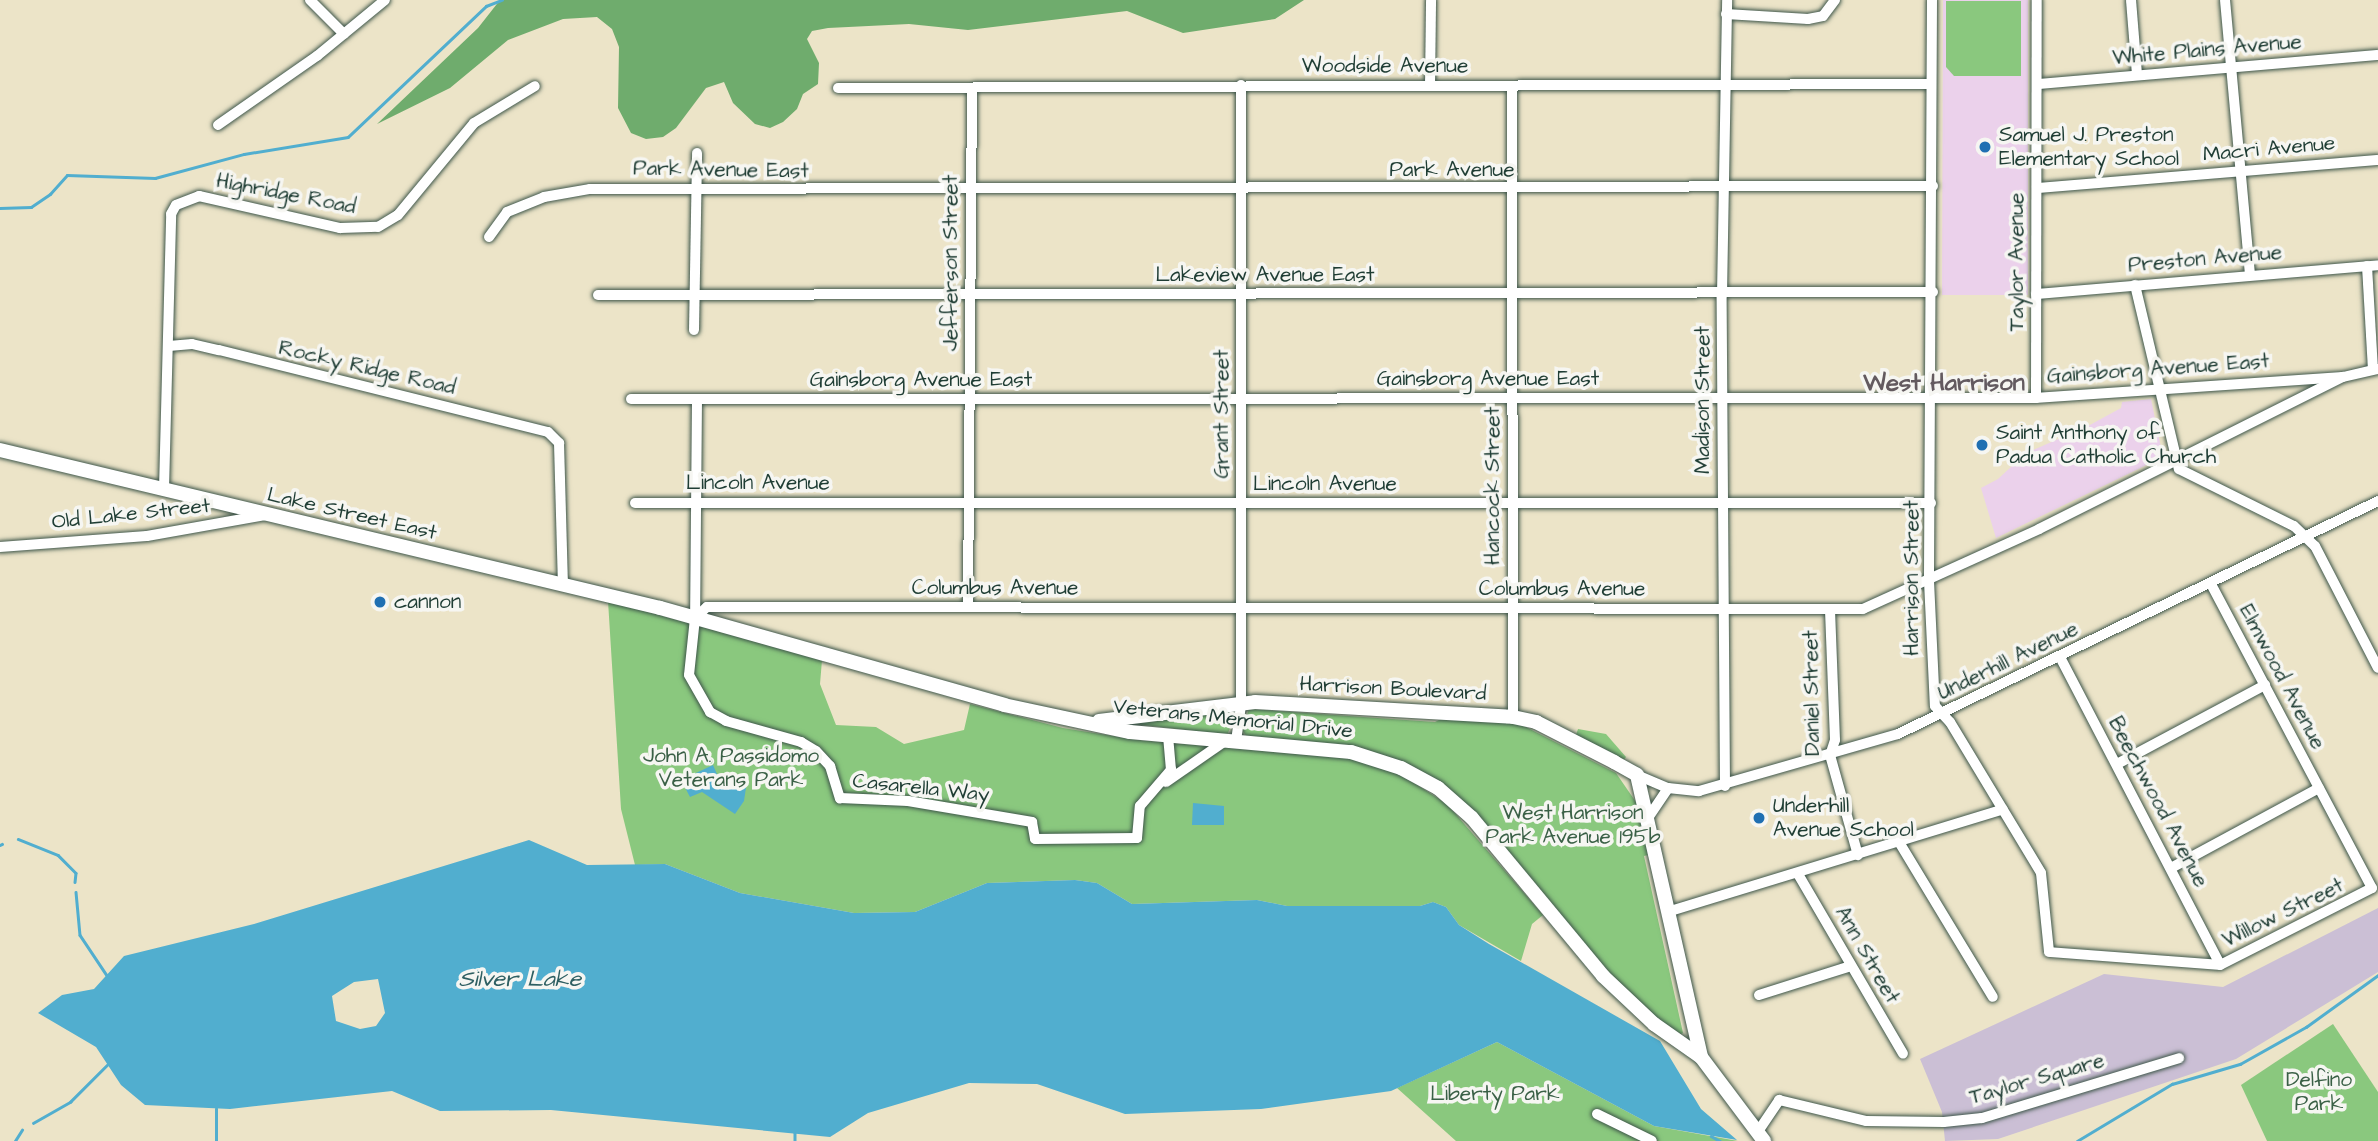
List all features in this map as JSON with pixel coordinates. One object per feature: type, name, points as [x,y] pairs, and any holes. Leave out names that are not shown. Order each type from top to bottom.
[{"type":"main road","name":"Lake Street East","points":[[0,450],[695,618]]},
{"type":"main road","name":"Veterans Memorial Drive","points":[[695,618],[1004,705],[1168,737],[1351,752],[1401,768],[1438,788],[1492,841],[1603,976],[1654,1024],[1701,1057]]},
{"type":"main road","name":"Harrison Boulevard","points":[[1091,723],[1241,704],[1513,717],[1536,722],[1637,775]]},
{"type":"main road","points":[[1637,775],[1701,1057],[1760,1137]]},
{"type":"street","points":[[310,0],[344,34]]},
{"type":"street","points":[[218,125],[344,34],[385,0]]},
{"type":"street","points":[[1430,86],[1431,0]]},
{"type":"street","name":"Madison Street","points":[[1725,786],[1722,295],[1727,0]]},
{"type":"street","points":[[1726,14],[1808,19],[1824,16],[1835,0]]},
{"type":"street","name":"Harrison Street","points":[[1932,0],[1933,292],[1929,581],[1933,695],[2043,878],[2049,952],[2220,965]]},
{"type":"street","name":"Taylor Avenue","points":[[2036,398],[2037,0]]},
{"type":"street","points":[[2131,0],[2137,75]]},
{"type":"street","points":[[2225,0],[2250,274]]},
{"type":"street","name":"White Plains Avenue","points":[[2038,84],[2378,55]]},
{"type":"street","name":"Woodside Avenue","points":[[838,88],[1241,85],[1512,88],[1931,84]]},
{"type":"street","name":"Grant Street","points":[[1230,741],[1241,704],[1241,85]]},
{"type":"street","name":"Highridge Road","points":[[164,489],[171,214],[176,205],[199,196],[340,228],[378,227],[398,215],[474,122],[535,86]]},
{"type":"street","name":"Jefferson Street","points":[[968,607],[972,88]]},
{"type":"street","name":"Hancock Street","points":[[1512,88],[1513,717]]},
{"type":"street","points":[[694,330],[697,153]]},
{"type":"street","name":"Macri Avenue","points":[[2037,188],[2378,160]]},
{"type":"street","name":"Park Avenue","points":[[971,188],[1723,190],[1933,187]]},
{"type":"street","name":"Park Avenue East","points":[[489,237],[507,212],[557,194],[590,189],[971,188]]},
{"type":"street","points":[[2373,266],[2375,369]]},
{"type":"street","name":"Preston Avenue","points":[[2036,294],[2250,274],[2373,266]]},
{"type":"street","points":[[2135,285],[2175,461],[2186,474],[2294,526],[2315,546],[2378,668]]},
{"type":"street","name":"Lakeview Avenue East","points":[[598,295],[970,297],[1933,292]]},
{"type":"street","name":"Rocky Ridge Road","points":[[169,346],[192,344],[219,350],[555,436],[563,585]]},
{"type":"street","name":"Columbus Avenue","points":[[695,618],[706,607],[1873,608],[2343,377],[2375,369]]},
{"type":"street","name":"Gainsborg Avenue East","points":[[631,399],[2036,398],[2343,377]]},
{"type":"street","name":"Casarella Way","points":[[697,399],[695,618],[689,675],[710,712],[726,722],[801,742],[816,751],[830,766],[840,798],[908,801],[1032,822],[1035,839],[1137,838],[1140,806],[1163,784]]},
{"type":"street","name":"Underhill Avenue","points":[[1637,775],[1668,788],[1699,791],[1725,786],[1830,755],[1942,714],[2378,501]]},
{"type":"street","name":"Lincoln Avenue","points":[[635,503],[1931,503]]},
{"type":"street","name":"Old Lake Street","points":[[0,547],[147,536],[265,515]]},
{"type":"street","name":"Elmwood Avenue","points":[[2211,584],[2319,788]]},
{"type":"street","name":"Daniel Street","points":[[1830,610],[1835,740],[1830,755],[1858,855]]},
{"type":"street","name":"Beechwood Avenue","points":[[2060,657],[2220,965]]},
{"type":"street","points":[[2117,764],[2265,685]]},
{"type":"street","points":[[1163,784],[1172,761],[1168,737]]},
{"type":"street","points":[[1163,784],[1230,741]]},
{"type":"street","points":[[1648,818],[1668,788]]},
{"type":"street","points":[[2171,868],[2319,788]]},
{"type":"street","name":"Willow Street","points":[[2220,965],[2371,891],[2371,882],[2319,788]]},
{"type":"street","points":[[1667,912],[2003,809]]},
{"type":"street","points":[[1899,842],[1993,997]]},
{"type":"street","name":"Ann Street","points":[[1798,874],[1903,1055]]},
{"type":"street","points":[[1759,995],[1851,966]]},
{"type":"street","name":"Taylor Square","points":[[1760,1137],[1779,1100],[1866,1121],[1944,1122],[1982,1118],[2179,1058]]},
{"type":"street","points":[[1597,1114],[1652,1141]]},
{"type":"shaded area","name":"Samuel J. Preston Elementary School","points":[[1943,0],[2028,0],[2028,295],[1942,295]]},
{"type":"shaded area","points":[[2151,399],[2163,457],[1996,538],[1981,488],[1998,479],[2026,453],[2088,426],[2121,408],[2122,402]]},
{"type":"shaded area","points":[[2378,908],[2378,972],[2236,1059],[1998,1139],[1945,1141],[1942,1112],[1920,1059],[2104,974],[2223,987]]},
{"type":"green space","points":[[500,0],[1304,0],[1275,19],[1183,33],[1127,11],[968,30],[909,24],[812,31],[807,39],[819,63],[818,84],[803,94],[797,109],[783,122],[770,128],[755,124],[733,103],[724,82],[706,88],[676,128],[663,137],[646,139],[631,133],[618,108],[619,47],[612,29],[597,17],[563,19],[508,40],[450,88],[377,124],[478,28]]},
{"type":"green space","points":[[1946,1],[2021,1],[2021,76],[1954,76],[1946,67]]},
{"type":"green space","name":"John A. Passidomo Veterans Park","points":[[608,601],[822,660],[820,684],[836,725],[876,727],[904,744],[964,730],[970,704],[1063,728],[1138,740],[1355,759],[1403,776],[1447,804],[1543,915],[1532,924],[1521,961],[1459,925],[1446,907],[1433,902],[1420,906],[1287,906],[1257,900],[1132,904],[1097,883],[1075,880],[987,883],[915,912],[854,913],[740,893],[665,864],[635,865],[621,809]]},
{"type":"green space","name":"West Harrison Park Avenue 195b","points":[[1249,709],[1435,722],[1441,719],[1518,723],[1616,773],[1638,805],[1648,855],[1644,856],[1683,1033],[1677,1036],[1605,971],[1515,860],[1410,767],[1247,737],[1242,730]]},
{"type":"green space","points":[[1229,711],[1232,724],[1227,735],[1128,723]]},
{"type":"green space","points":[[1578,729],[1606,734],[1626,757],[1623,761],[1576,735]]},
{"type":"green space","name":"Delfino Park","points":[[2333,1024],[2378,1092],[2378,1141],[2267,1141],[2241,1085]]},
{"type":"green space","name":"Liberty Park","points":[[1497,1042],[1654,1126],[1738,1141],[1456,1141],[1397,1088]]},
{"type":"water","points":[[713,765],[720,781],[747,781],[744,801],[735,814],[702,792],[690,797],[681,780]]},
{"type":"water","points":[[1193,803],[1224,806],[1224,825],[1192,825]]},
{"type":"water","name":"Silver Lake","points":[[529,840],[587,865],[665,864],[740,893],[854,913],[915,912],[987,883],[1075,880],[1097,883],[1132,904],[1257,900],[1287,906],[1420,906],[1433,902],[1446,907],[1459,925],[1489,944],[1660,1041],[1701,1109],[1737,1140],[1654,1126],[1497,1042],[1391,1091],[1261,1109],[1125,1114],[1037,1084],[969,1083],[868,1113],[830,1137],[551,1110],[440,1111],[392,1091],[230,1109],[145,1105],[121,1085],[96,1047],[38,1013],[62,995],[94,989],[124,956],[254,924]],"holes":[[[378,979],[385,1013],[376,1026],[360,1029],[336,1021],[332,996],[354,982]]]},
{"type":"waterway","points":[[0,208],[31,207],[50,194],[67,175],[155,178],[244,154],[348,137],[486,6],[502,0]]},
{"type":"waterway","points":[[18,839],[58,855],[76,873],[75,882]]},
{"type":"waterway","points":[[76,892],[80,935],[108,977]]},
{"type":"waterway","points":[[2077,1141],[2172,1084],[2240,1064],[2306,1027],[2378,975]]},
{"type":"waterway","points":[[33,1123],[70,1102],[107,1065]]},
{"type":"waterway","points":[[216,1109],[216,1141]]},
{"type":"waterway","points":[[15,1141],[22,1130]]},
{"type":"waterway","points":[[795,1133],[795,1141]]},
{"type":"waterway","points":[[1711,1136],[1720,1141]]},
{"type":"place","name":"Samuel J. Preston Elementary School","points":[[1985,147]]},
{"type":"place","name":"Saint Anthony of Padua Catholic Church","points":[[1982,445]]},
{"type":"place","name":"cannon","points":[[380,602]]},
{"type":"place","name":"Underhill Avenue School","points":[[1759,818]]},
{"type":"district","name":"West Harrison","points":[[1944,384]]}]
